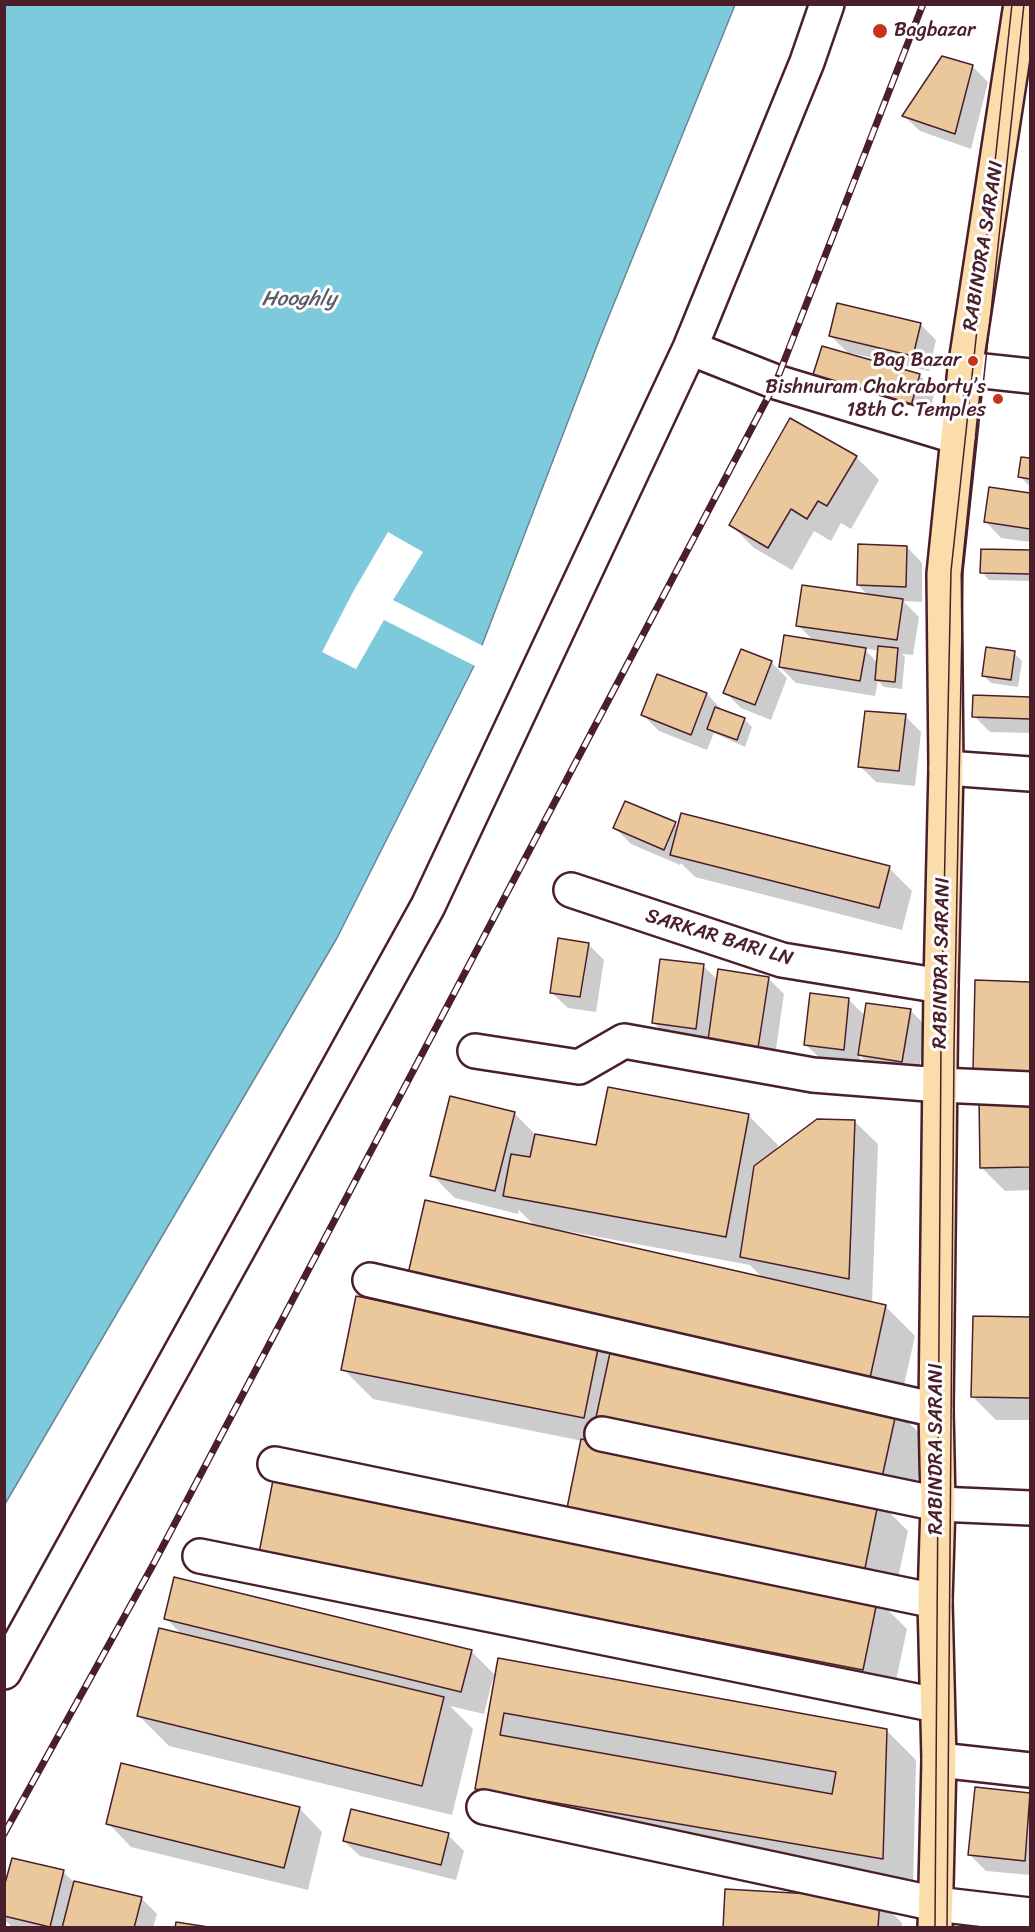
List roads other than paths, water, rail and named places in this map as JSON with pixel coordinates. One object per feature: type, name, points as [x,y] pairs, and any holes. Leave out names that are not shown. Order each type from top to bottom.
[{"type":"main road","name":"RABINDRA SARANI","points":[[936,1916],[939,1760],[935,1601],[938,1504],[936,1410],[946,768],[944,574],[965,369],[1021,4]]},
{"type":"street","points":[[4,1672],[428,906],[690,348],[807,62],[827,4]]},
{"type":"street","points":[[690,348],[776,382],[958,437]]},
{"type":"street","points":[[965,369],[1030,376]]},
{"type":"street","points":[[946,768],[1030,774]]},
{"type":"street","name":"SARKAR BARI LN","points":[[571,890],[782,960],[941,986]]},
{"type":"street","points":[[475,1051],[579,1067],[624,1041],[813,1075],[940,1085],[1030,1089]]},
{"type":"street","points":[[370,1280],[936,1410]]},
{"type":"street","points":[[603,1434],[938,1504],[1030,1508]]},
{"type":"street","points":[[275,1464],[935,1601]]},
{"type":"street","points":[[200,1556],[936,1705]]},
{"type":"street","points":[[939,1760],[1030,1770]]},
{"type":"street","points":[[484,1807],[936,1916],[1030,1915]]},
{"type":"water","name":"Hooghly","points":[[5,5],[735,5],[600,338],[474,666],[337,938],[5,1504]]},
{"type":"tram line","points":[[935,1928],[941,1041],[951,571],[1012,4]]},
{"type":"tram line","points":[[947,1928],[954,1048],[963,572],[1024,4]]},
{"type":"railway","points":[[4,1834],[154,1563],[776,382],[923,4]]},
{"type":"place","name":"Bagbazar","points":[[880,31]]},
{"type":"place","name":"Bag Bazar","points":[[973,361]]},
{"type":"place","name":"Bishnuram Chakraborty’s 18th C. Temples","points":[[998,399]]}]
